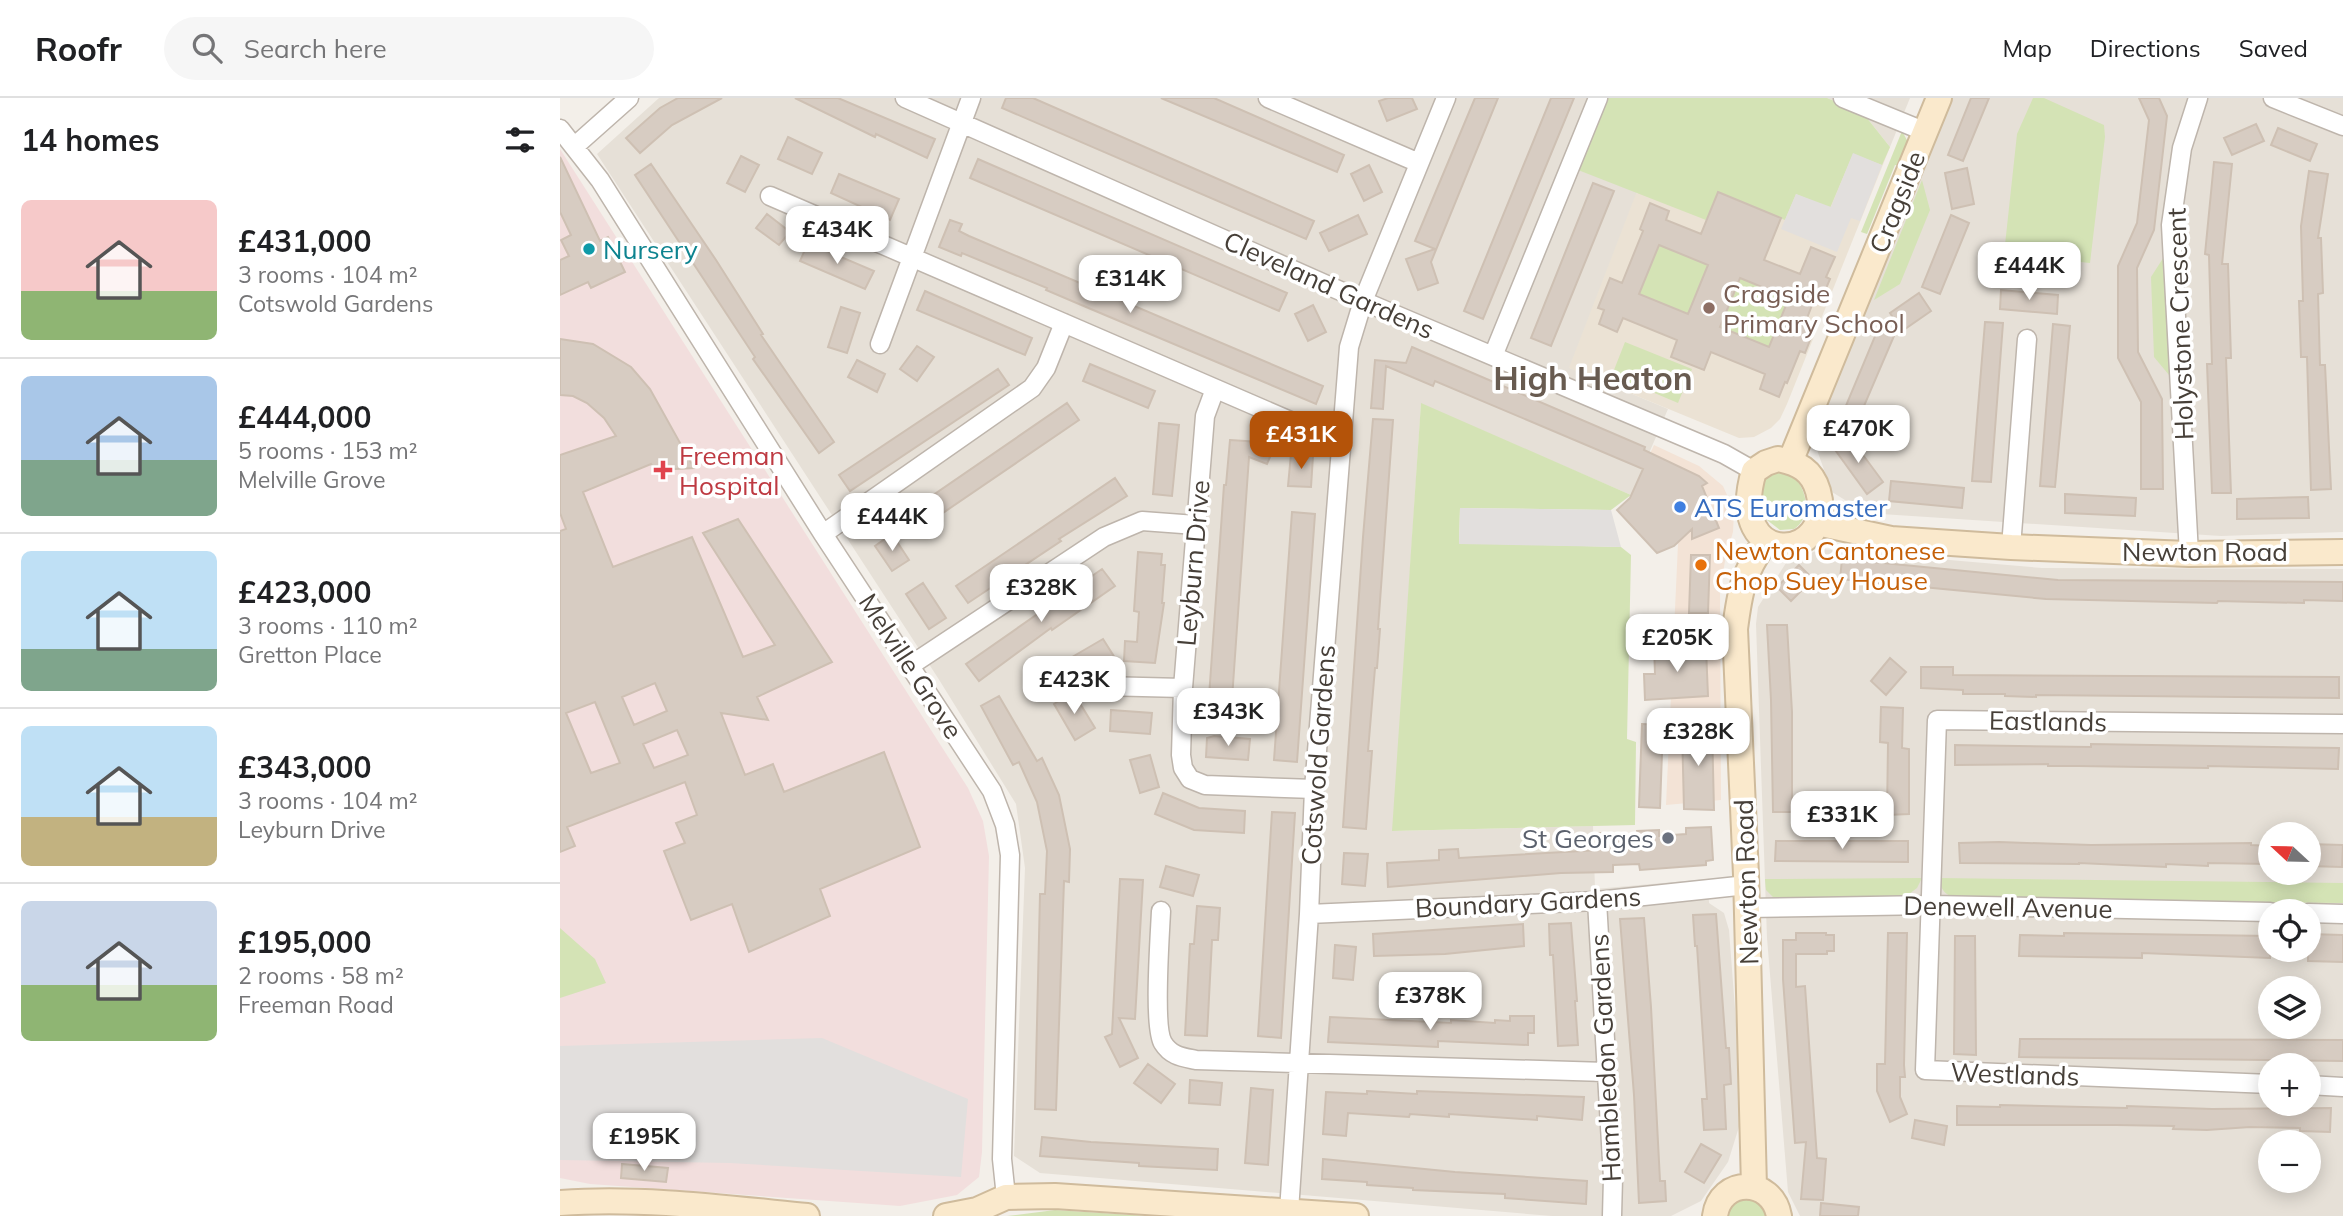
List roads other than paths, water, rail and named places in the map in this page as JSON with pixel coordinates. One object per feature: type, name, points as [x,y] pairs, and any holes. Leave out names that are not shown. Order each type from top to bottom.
[{"type":"street","points":[[575,146],[629,98]]},
{"type":"street","name":"Cleveland Gardens","points":[[905,98],[1363,301],[1724,454],[1754,471]]},
{"type":"street","points":[[880,344],[971,98]]},
{"type":"street","points":[[1268,98],[1291,103],[1419,163]]},
{"type":"street","name":"Cotswold Gardens","points":[[1289,1211],[1309,914],[1314,789],[1349,347],[1363,301],[1446,98]]},
{"type":"street","points":[[1493,356],[1598,98]]},
{"type":"street","points":[[1843,98],[1926,132]]},
{"type":"street","name":"Cragside","points":[[1790,462],[1939,98]]},
{"type":"street","name":"Holystone Crescent","points":[[2189,554],[2172,225],[2182,148],[2198,98]]},
{"type":"street","points":[[2273,98],[2343,126]]},
{"type":"street","name":"Melville Grove","points":[[560,129],[600,180],[823,534],[992,791],[1005,825],[1010,855],[1002,1160],[1006,1197]]},
{"type":"street","points":[[770,196],[1341,443]]},
{"type":"street","points":[[823,534],[1032,388],[1046,368],[1064,323]]},
{"type":"street","points":[[2011,547],[2027,339]]},
{"type":"street","name":"Leyburn Drive","points":[[1215,389],[1205,416],[1183,688],[1183,768],[1190,779],[1205,785],[1314,789]]},
{"type":"street","points":[[1778,459],[1805,468],[1813,478],[1819,494],[1820,508],[1817,523],[1808,536],[1784,547],[1765,542],[1756,532],[1749,493],[1754,471],[1778,459]]},
{"type":"street","points":[[911,666],[1104,537],[1142,522],[1196,525]]},
{"type":"street","name":"Newton Road","points":[[1817,523],[1891,539],[2011,547],[2189,554],[2343,552]]},
{"type":"street","name":"Newton Road","points":[[1754,1187],[1747,896],[1735,628],[1740,595],[1749,565],[1765,542]]},
{"type":"street","points":[[1102,686],[1183,688]]},
{"type":"street","name":"Eastlands","points":[[1931,905],[1937,720],[2343,724]]},
{"type":"street","name":"Boundary Gardens","points":[[1309,914],[1747,896]]},
{"type":"street","name":"Denewell Avenue","points":[[1747,896],[1931,905],[2258,912]]},
{"type":"street","name":"Hambledon Gardens","points":[[1597,901],[1613,1178],[1612,1216]]},
{"type":"street","name":"Westlands","points":[[1931,905],[1925,1070],[2258,1084]]},
{"type":"street","points":[[1161,911],[1158,1021],[1161,1041],[1173,1055],[1196,1060],[1297,1064],[1606,1072]]},
{"type":"street","points":[[2321,913],[2343,914]]},
{"type":"street","points":[[2321,1086],[2343,1087]]},
{"type":"street","points":[[1715,1216],[1720,1201],[1726,1194],[1744,1186],[1754,1187],[1770,1196],[1776,1204],[1779,1216]]},
{"type":"street","points":[[946,1216],[977,1210],[1006,1197],[1055,1196],[1356,1216]]},
{"type":"street","points":[[560,1203],[597,1200],[807,1216]]},
{"type":"place","name":"Nursery","points":[[589,249]]},
{"type":"place","name":"Cragside Primary School","points":[[1709,308]]},
{"type":"place","name":"Freeman Hospital","points":[[663,470]]},
{"type":"place","name":"ATS Euromaster","points":[[1680,507]]},
{"type":"place","name":"Newton Cantonese Chop Suey House","points":[[1701,565]]},
{"type":"place","name":"St Georges","points":[[1668,838]]},
{"type":"district","name":"High Heaton","points":[[1593,377]]}]
